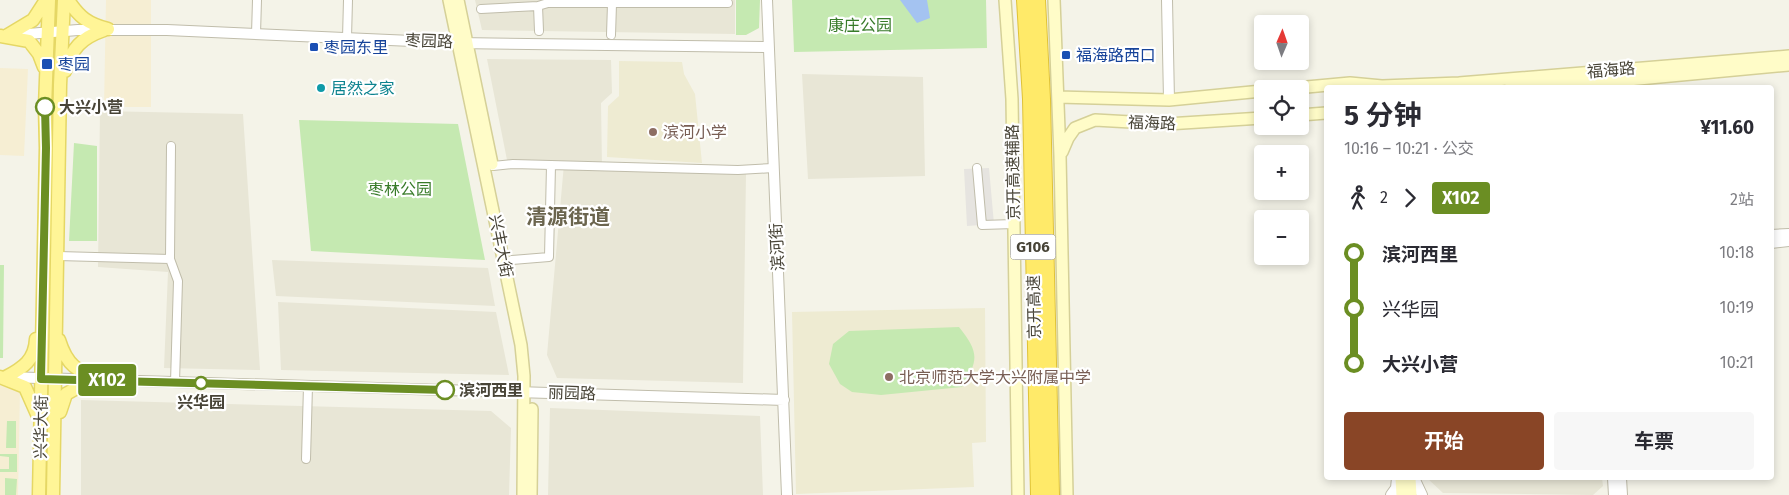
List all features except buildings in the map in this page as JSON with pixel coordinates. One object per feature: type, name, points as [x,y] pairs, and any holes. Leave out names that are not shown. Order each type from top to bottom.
[{"type":"highway","name":"京开高速","points":[[1024,0],[1030,99],[1038,495]]},
{"type":"highway","name":"京开高速","points":[[1038,0],[1043,98],[1052,495]]},
{"type":"main road","name":"兴华大街","points":[[39,495],[46,77],[49,32],[48,0]]},
{"type":"main road","points":[[3,35],[33,20],[48,0]]},
{"type":"main road","name":"兴华大街","points":[[53,495],[60,85],[66,0]]},
{"type":"main road","points":[[66,0],[78,16],[107,30]]},
{"type":"main road","name":"兴丰大街","points":[[449,0],[462,43],[493,166],[530,354],[523,495]]},
{"type":"main road","name":"兴丰大街","points":[[458,0],[470,108],[485,164],[521,345],[528,392],[531,495]]},
{"type":"main road","name":"京开高速辅路","points":[[1005,0],[1012,99],[1018,495]]},
{"type":"main road","points":[[1054,0],[1060,156],[1067,495]]},
{"type":"main road","points":[[60,85],[75,46],[81,40],[107,30]]},
{"type":"main road","points":[[3,35],[29,41],[34,45],[44,64],[46,77]]},
{"type":"main road","name":"福海路","points":[[1420,85],[1789,56]]},
{"type":"main road","name":"福海路","points":[[1592,85],[1789,65]]},
{"type":"main road","name":"福海路","points":[[1309,86],[1350,82],[1364,85]]},
{"type":"main road","name":"福海路","points":[[1058,97],[1169,100],[1254,92]]},
{"type":"main road","points":[[1309,114],[1324,113]]},
{"type":"main road","name":"福海路","points":[[1060,156],[1068,138],[1076,128],[1095,120],[1167,124],[1254,119]]},
{"type":"main road","points":[[2,377],[28,363],[34,354],[37,328],[43,316]]},
{"type":"main road","points":[[56,334],[67,361],[96,380]]},
{"type":"main road","points":[[2,377],[25,387],[34,404],[40,424]]},
{"type":"main road","points":[[54,431],[59,419],[60,406],[66,394],[96,380]]},
{"type":"main road","points":[[1399,480],[1402,495]]},
{"type":"main road","points":[[1411,495],[1412,480]]},
{"type":"street","points":[[256,34],[257,0]]},
{"type":"street","points":[[347,38],[348,0]]},
{"type":"street","name":"滨河街","points":[[767,0],[779,400],[787,495]]},
{"type":"street","points":[[1167,0],[1169,100]]},
{"type":"street","points":[[481,9],[538,6],[548,1],[598,1],[612,4],[676,2],[728,4]]},
{"type":"street","points":[[611,35],[612,4]]},
{"type":"street","points":[[538,6],[539,31]]},
{"type":"street","name":"枣园路","points":[[3,35],[107,30],[462,43],[768,47]]},
{"type":"street","points":[[1591,72],[1592,85]]},
{"type":"street","points":[[172,146],[170,259],[178,281],[175,382]]},
{"type":"street","points":[[493,166],[513,164],[738,170],[773,168]]},
{"type":"street","points":[[512,260],[549,257],[551,165]]},
{"type":"street","points":[[977,168],[982,225],[1014,224]]},
{"type":"street","points":[[1774,235],[1789,234]]},
{"type":"street","points":[[1774,243],[1789,241]]},
{"type":"street","points":[[58,256],[170,259]]},
{"type":"street","name":"丽园路","points":[[2,377],[779,400]]},
{"type":"street","points":[[306,459],[308,386]]},
{"type":"street","points":[[1391,495],[1398,480]]},
{"type":"street","points":[[1413,480],[1422,495]]},
{"type":"street","points":[[1613,480],[1614,495]]},
{"type":"street","points":[[1621,480],[1622,495]]},
{"type":"shaded area","points":[[106,0],[151,0],[151,107],[104,107]]},
{"type":"shaded area","points":[[475,0],[735,0],[735,34],[482,30]]},
{"type":"shaded area","points":[[487,59],[611,60],[612,93],[601,103],[602,167],[746,174],[743,383],[557,378],[547,355],[564,164],[507,160]]},
{"type":"shaded area","name":"滨河小学","points":[[619,61],[682,62],[684,74],[695,94],[702,163],[607,157],[608,106],[619,96]]},
{"type":"shaded area","points":[[0,68],[28,69],[24,156],[0,155]]},
{"type":"shaded area","points":[[802,74],[923,77],[925,176],[808,179]]},
{"type":"shaded area","points":[[100,111],[243,114],[260,370],[164,368],[168,272],[98,267]]},
{"type":"shaded area","points":[[989,168],[994,224],[967,226],[964,169]]},
{"type":"shaded area","points":[[272,260],[488,268],[495,306],[276,296]]},
{"type":"shaded area","points":[[278,302],[496,312],[509,375],[281,370]]},
{"type":"shaded area","name":"北京师范大学大兴附属中学","points":[[985,308],[986,442],[972,443],[974,487],[796,494],[792,312]]},
{"type":"shaded area","points":[[0,382],[20,390],[18,495],[0,495]]},
{"type":"shaded area","points":[[81,400],[491,411],[511,428],[509,495],[81,495]]},
{"type":"shaded area","points":[[550,408],[760,416],[763,495],[548,495]]},
{"type":"shaded area","points":[[1429,480],[1602,480],[1603,486],[1593,495],[1443,493]]},
{"type":"green space","points":[[736,0],[760,0],[759,28],[746,35],[736,35]]},
{"type":"green space","name":"康庄公园","points":[[792,0],[986,0],[987,48],[794,52]]},
{"type":"green space","name":"枣林公园","points":[[299,120],[458,124],[485,260],[311,251]]},
{"type":"green space","points":[[74,143],[97,146],[97,241],[69,241]]},
{"type":"green space","points":[[0,265],[4,265],[3,358],[0,358]]},
{"type":"green space","points":[[959,327],[970,343],[974,356],[972,370],[962,387],[881,395],[852,392],[840,384],[829,364],[833,344],[849,331]]},
{"type":"green space","points":[[7,421],[16,421],[16,448],[6,448]]},
{"type":"green space","points":[[0,454],[17,454],[17,472],[0,472],[0,469],[9,469],[9,457],[0,456]]},
{"type":"green space","points":[[5,478],[17,479],[16,495],[5,495]]},
{"type":"water","points":[[900,0],[927,0],[930,18],[917,23]]},
{"type":"bus line","name":"X102","points":[[45,107],[46,148],[41,379],[445,390]]},
{"type":"place","name":"枣园东里","points":[[314,47]]},
{"type":"place","name":"福海路西口","points":[[1066,55]]},
{"type":"place","name":"枣园","points":[[47,64]]},
{"type":"place","name":"居然之家","points":[[321,88]]},
{"type":"place","name":"大兴小营","points":[[45,107]]},
{"type":"place","name":"滨河小学","points":[[653,132]]},
{"type":"place","name":"北京师范大学大兴附属中学","points":[[889,377]]},
{"type":"place","name":"兴华园","points":[[201,383]]},
{"type":"place","name":"滨河西里","points":[[445,390]]},
{"type":"district","name":"清源街道","points":[[568,217]]}]
